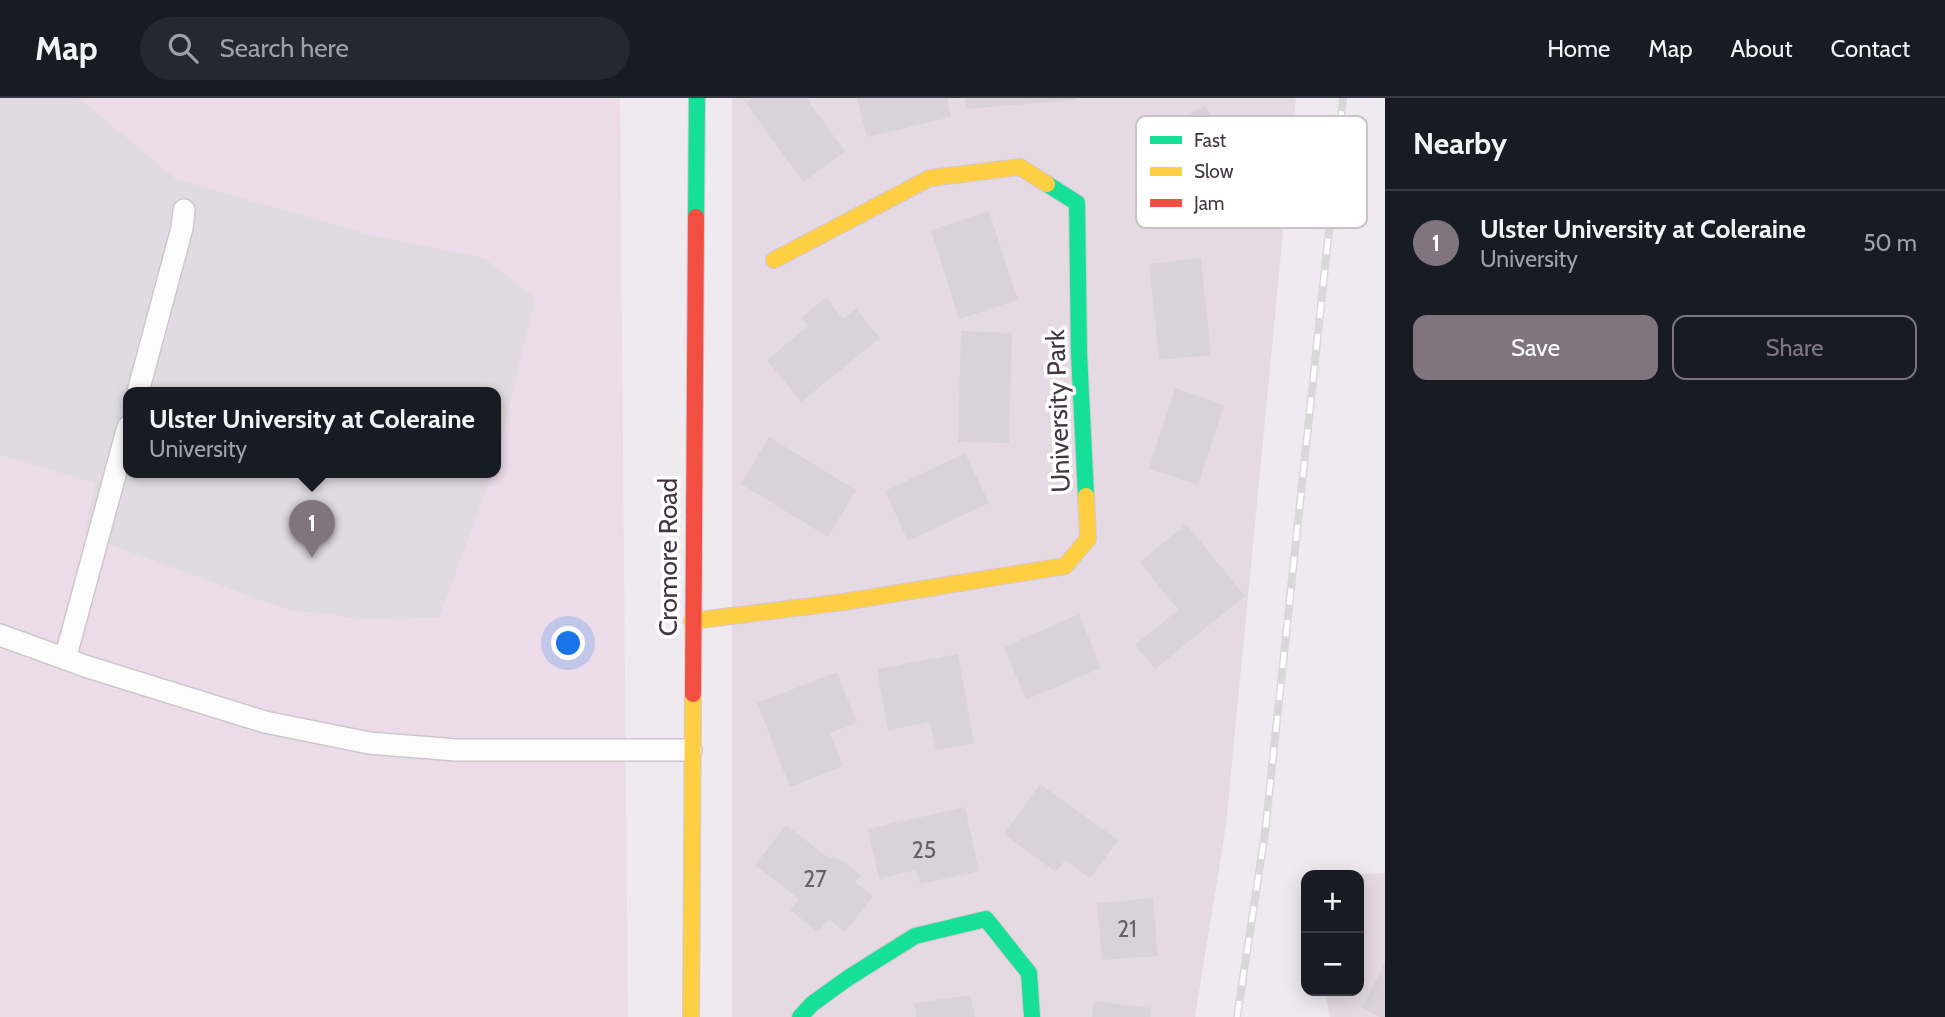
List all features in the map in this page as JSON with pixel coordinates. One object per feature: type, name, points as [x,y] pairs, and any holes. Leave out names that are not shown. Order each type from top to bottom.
[{"type":"street","name":"Cromore Road","points":[[691,1017],[697,98]]},
{"type":"street","name":"University Park","points":[[692,621],[843,602],[1065,566],[1088,540],[1079,353],[1077,203],[1020,167],[930,178],[774,260]]},
{"type":"street","points":[[800,1017],[812,1004],[848,978],[915,936],[986,919],[1029,973],[1032,1017]]},
{"type":"lane","points":[[139,387],[182,228],[184,210]]},
{"type":"lane","points":[[65,659],[123,445]]},
{"type":"lane","points":[[0,635],[65,659],[265,722],[369,743],[456,750],[691,750]]},
{"type":"shaded area","points":[[0,98],[620,98],[628,1017],[0,1017]]},
{"type":"shaded area","points":[[0,98],[79,98],[176,179],[375,236],[484,258],[535,298],[501,441],[501,387],[123,387],[123,478],[491,478],[439,617],[365,619],[288,610],[84,535],[95,483],[0,455]]},
{"type":"shaded area","points":[[732,98],[1296,98],[1294,116],[1136,116],[1136,228],[1283,228],[1226,825],[1195,1017],[732,1017]]},
{"type":"shaded area","points":[[1385,873],[1385,1017],[1330,1017],[1325,996],[1364,996],[1364,874]]},
{"type":"building","points":[[753,98],[806,98],[845,151],[803,182],[746,103]]},
{"type":"building","points":[[857,98],[947,98],[951,117],[867,137]]},
{"type":"building","points":[[965,98],[1075,98],[1076,100],[966,109]]},
{"type":"building","points":[[1205,105],[1212,116],[1187,116]]},
{"type":"building","points":[[989,211],[1018,300],[959,319],[931,230]]},
{"type":"building","points":[[1201,258],[1211,355],[1159,360],[1149,264]]},
{"type":"building","points":[[826,297],[843,319],[856,309],[880,338],[801,402],[767,360],[808,326],[801,318]]},
{"type":"building","points":[[961,331],[1012,333],[1009,443],[958,442]]},
{"type":"building","points":[[1175,388],[1224,405],[1198,485],[1149,469]]},
{"type":"building","points":[[769,437],[856,490],[828,537],[741,484]]},
{"type":"building","points":[[965,453],[989,503],[908,541],[885,491]]},
{"type":"building","points":[[1186,524],[1245,596],[1155,669],[1135,645],[1178,610],[1140,562]]},
{"type":"building","points":[[1079,614],[1101,668],[1026,700],[1004,647]]},
{"type":"building","points":[[958,654],[974,743],[936,750],[930,722],[888,730],[877,669]]},
{"type":"building","points":[[837,672],[857,723],[830,733],[843,766],[790,787],[757,703]]},
{"type":"building","points":[[1040,784],[1118,840],[1090,878],[1065,860],[1056,872],[1004,834]]},
{"type":"building","points":[[965,807],[979,871],[920,884],[916,870],[879,879],[868,829]]},
{"type":"building","points":[[786,825],[830,859],[833,855],[861,875],[855,882],[873,896],[845,932],[828,919],[818,932],[790,910],[799,899],[755,865]]},
{"type":"building","points":[[1153,898],[1158,956],[1102,960],[1097,903]]},
{"type":"building","points":[[1385,962],[1385,1017],[1380,1017],[1362,1008]]},
{"type":"building","points":[[971,995],[975,1017],[916,1017],[914,1003]]},
{"type":"building","points":[[1094,1001],[1151,1008],[1150,1017],[1092,1017]]},
{"type":"railway","points":[[1341,116],[1343,98]]},
{"type":"railway","points":[[1237,1017],[1265,833],[1329,228]]},
{"type":"traffic: fast","points":[[696,217],[697,98]]},
{"type":"traffic: fast","points":[[1047,184],[1077,203],[1079,353],[1086,496]]},
{"type":"traffic: fast","points":[[800,1017],[812,1004],[848,978],[915,936],[986,919],[1029,973],[1032,1017]]},
{"type":"traffic: slow","points":[[774,260],[930,178],[1020,167],[1047,184]]},
{"type":"traffic: slow","points":[[692,621],[843,602],[1065,566],[1088,539],[1086,496]]},
{"type":"traffic: slow","points":[[691,1017],[693,694]]},
{"type":"traffic: jam","points":[[693,694],[696,217]]},
{"type":"place","name":"Ulster University at Coleraine","points":[[312,558]]}]
